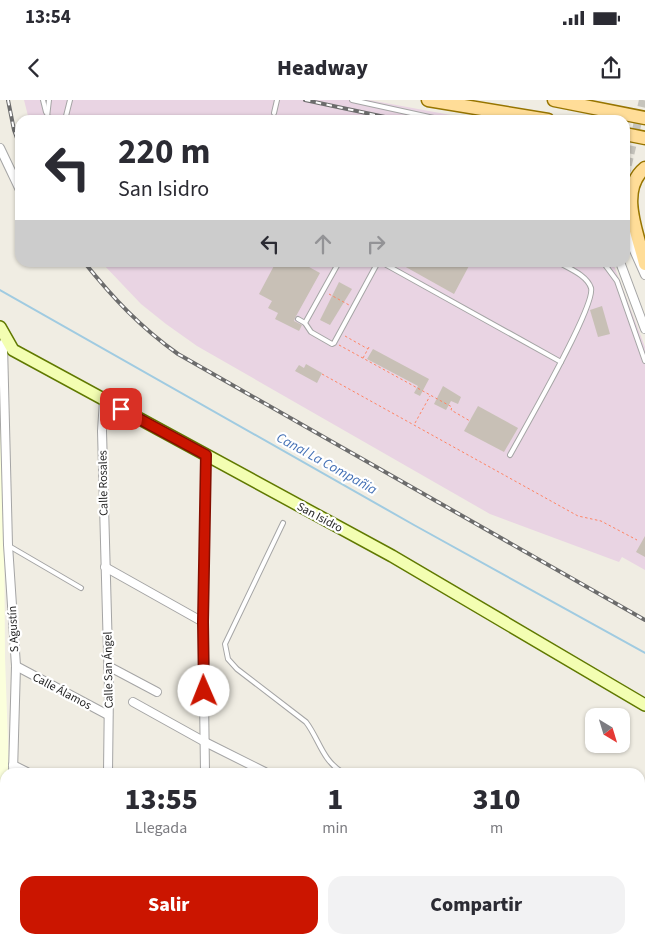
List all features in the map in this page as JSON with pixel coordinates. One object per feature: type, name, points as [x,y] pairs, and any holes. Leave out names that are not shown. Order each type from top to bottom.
[{"type":"main road","points":[[428,100],[507,115]]},
{"type":"main road","points":[[554,100],[630,115]]},
{"type":"main road","points":[[630,115],[645,118]]},
{"type":"main road","points":[[630,135],[645,138]]},
{"type":"main road","points":[[645,168],[634,181],[631,206],[645,264]]},
{"type":"main road","name":"San Isidro","points":[[2,336],[13,350],[392,556],[645,706]]},
{"type":"street","points":[[0,148],[15,180]]},
{"type":"street","points":[[630,241],[645,276]]},
{"type":"street","points":[[622,267],[645,330]]},
{"type":"street","name":"S Agustín","points":[[2,336],[8,545],[16,666],[13,768]]},
{"type":"street","name":"Calle Rosales","points":[[104,400],[102,431],[105,567]]},
{"type":"street","points":[[205,768],[203,622],[206,455]]},
{"type":"street","points":[[105,567],[203,622]]},
{"type":"street","name":"Calle San Ángel","points":[[105,567],[108,666],[108,768]]},
{"type":"street","name":"Calle Álamos","points":[[16,666],[108,715]]},
{"type":"street","points":[[108,666],[157,692]]},
{"type":"street","points":[[133,702],[257,768]]},
{"type":"lane","points":[[44,100],[47,115]]},
{"type":"lane","points":[[48,115],[49,100]]},
{"type":"lane","points":[[67,115],[70,100]]},
{"type":"lane","points":[[274,113],[277,100]]},
{"type":"lane","points":[[352,100],[420,115]]},
{"type":"lane","points":[[305,322],[337,267]]},
{"type":"lane","points":[[298,319],[305,322],[311,332],[332,344],[377,267]]},
{"type":"lane","points":[[389,267],[561,362]]},
{"type":"lane","points":[[510,455],[561,362],[591,296],[590,284],[566,267]]},
{"type":"lane","points":[[607,267],[617,281],[645,361]]},
{"type":"lane","points":[[283,523],[225,644],[228,659],[237,669],[306,722],[314,733],[327,760],[337,768]]},
{"type":"lane","points":[[8,545],[81,588]]},
{"type":"path","points":[[329,294],[350,305]]},
{"type":"path","points":[[345,336],[368,348],[363,358]]},
{"type":"path","points":[[334,342],[452,407],[451,410],[470,421]]},
{"type":"path","points":[[322,374],[578,516],[601,521],[637,540]]},
{"type":"path","points":[[415,424],[430,395]]},
{"type":"shaded area","points":[[24,100],[369,100],[451,115],[28,115]]},
{"type":"shaded area","points":[[106,267],[615,267],[645,347],[645,570],[622,557],[619,562],[490,514],[197,346],[141,304]]},
{"type":"shaded area","points":[[0,344],[3,346],[5,657],[9,768],[0,768]]},
{"type":"building","points":[[273,267],[309,267],[320,273],[295,318],[294,321],[302,325],[299,331],[275,319],[278,313],[268,308],[272,301],[259,294]]},
{"type":"building","points":[[406,267],[468,267],[454,294]]},
{"type":"building","points":[[339,282],[352,289],[330,325],[320,320]]},
{"type":"building","points":[[602,306],[610,334],[598,337],[590,310]]},
{"type":"building","points":[[373,349],[429,379],[420,396],[414,393],[418,386],[367,359]]},
{"type":"building","points":[[306,364],[322,373],[317,383],[295,371],[299,365],[304,368]]},
{"type":"building","points":[[443,386],[461,397],[458,404],[451,401],[446,410],[434,404]]},
{"type":"building","points":[[478,406],[518,428],[504,452],[464,431]]},
{"type":"building","points":[[645,536],[645,557],[636,552]]},
{"type":"waterway","name":"Canal La Compañia","points":[[0,290],[414,525],[645,653]]},
{"type":"tunnel","points":[[630,156],[643,100]]},
{"type":"railway","points":[[8,100],[15,133]]},
{"type":"railway","points":[[305,100],[376,115]]},
{"type":"railway","points":[[88,267],[128,311],[151,333],[178,354],[645,620]]},
{"type":"route","points":[[121,409],[206,455],[203,622],[204,691]]}]
